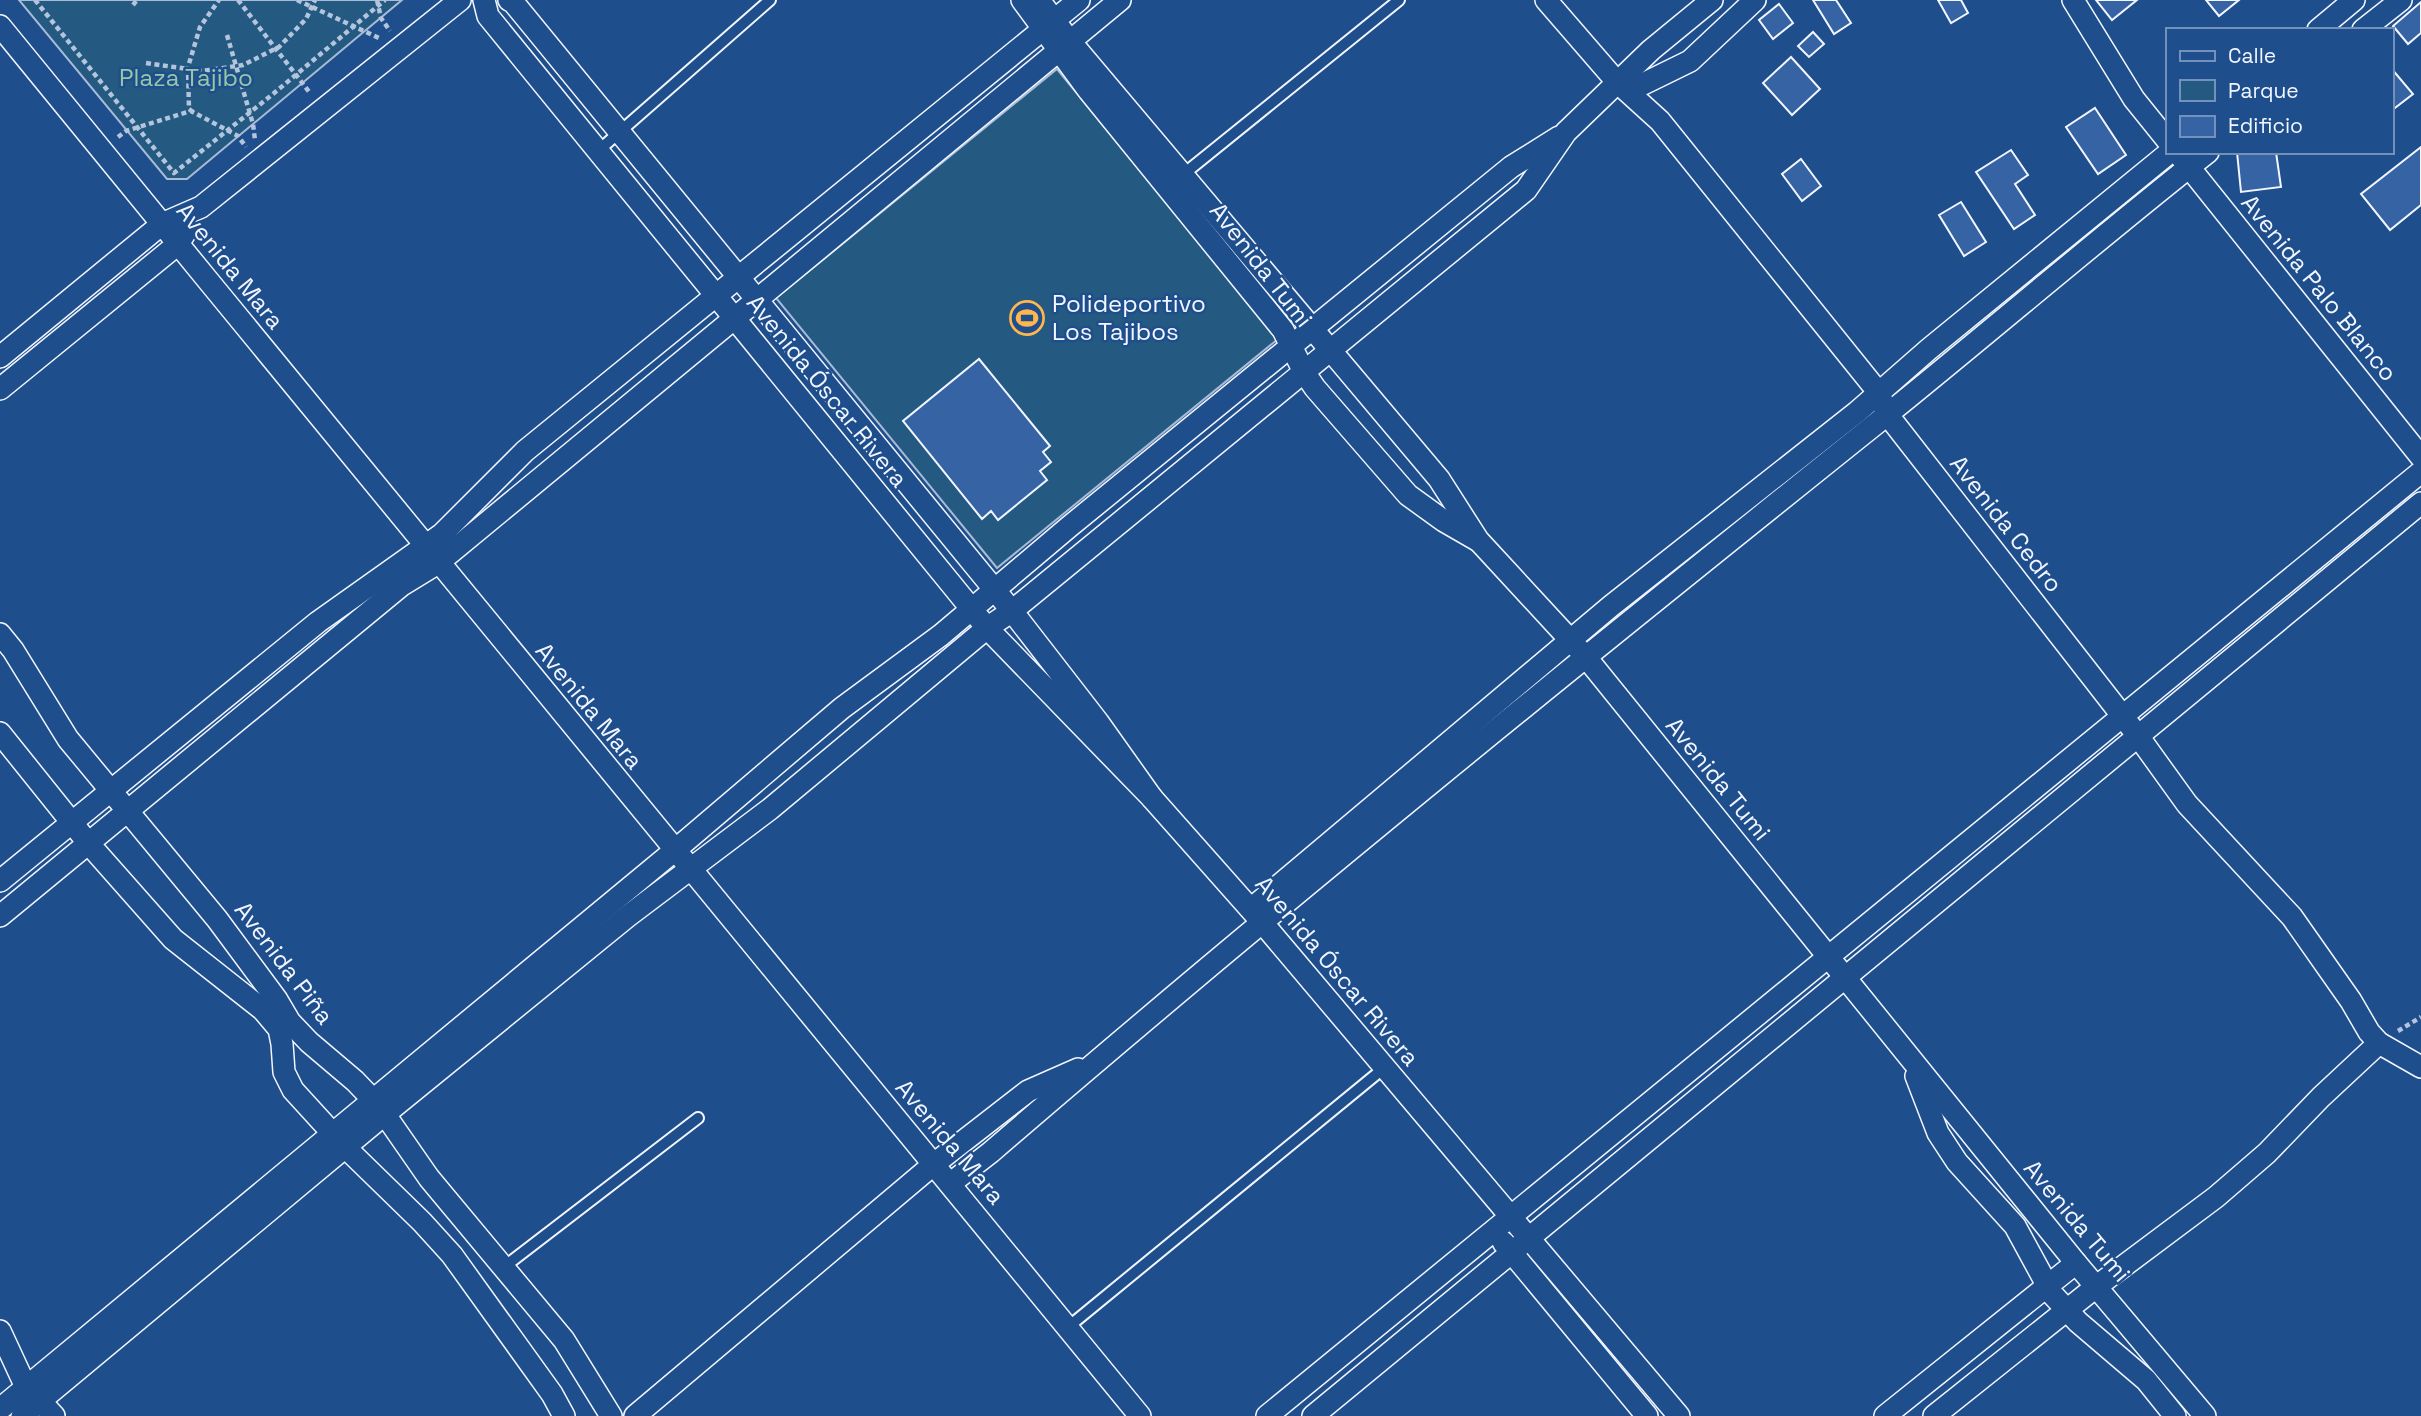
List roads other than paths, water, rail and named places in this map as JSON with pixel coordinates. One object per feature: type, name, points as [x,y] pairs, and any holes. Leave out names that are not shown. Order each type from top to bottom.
[{"type":"street","points":[[0,357],[162,224],[201,207],[460,0]]},
{"type":"street","name":"Avenida Óscar Rivera","points":[[484,0],[488,16],[987,628],[1152,798],[1256,915],[1480,1181],[1502,1224],[1511,1251],[1647,1416]]},
{"type":"street","name":"Avenida Óscar Rivera","points":[[509,0],[995,589],[1098,722],[1152,798]]},
{"type":"street","name":"Avenida Tumi","points":[[1022,0],[1048,24],[1175,182],[1283,330],[1315,388],[1408,495],[1444,521],[1478,540]]},
{"type":"street","name":"Avenida Tumi","points":[[1039,0],[1048,24]]},
{"type":"street","points":[[0,881],[318,622],[442,534],[525,451],[1079,0]]},
{"type":"street","points":[[0,916],[402,585],[438,563],[735,320],[1119,0]]},
{"type":"street","points":[[379,1107],[771,809],[987,628],[1012,611],[1526,190],[1566,132],[1651,50],[1712,0]]},
{"type":"street","points":[[1617,82],[1639,86],[1690,61],[1755,0]]},
{"type":"street","points":[[2073,0],[2134,99],[2166,139]]},
{"type":"street","points":[[2320,28],[2354,0]]},
{"type":"street","points":[[2365,28],[2400,0]]},
{"type":"street","name":"Avenida Cedro","points":[[1549,2],[1617,82],[1660,121],[1879,393],[1887,414],[2138,736],[2187,804],[2292,918],[2351,1001],[2368,1032],[2379,1043],[2421,1067]]},
{"type":"street","name":"Avenida Mara","points":[[0,26],[689,871],[951,1183],[1140,1416]]},
{"type":"street","points":[[8,1410],[40,1401],[842,708],[941,635],[1511,167],[1566,132]]},
{"type":"street","points":[[1578,649],[1611,606],[1879,393],[2168,154]]},
{"type":"street","points":[[951,1183],[1097,1061],[1256,915],[1578,649],[1887,414],[2183,160],[2202,154]]},
{"type":"street","name":"Avenida Palo Blanco","points":[[2183,160],[2421,457]]},
{"type":"street","name":"Avenida Tumi","points":[[1175,182],[1331,349],[1439,479],[1478,540],[1578,649],[2076,1263],[2205,1416]]},
{"type":"street","points":[[0,389],[178,244],[201,207]]},
{"type":"street","points":[[1267,1416],[2421,472]]},
{"type":"street","points":[[1313,1416],[1843,976],[2421,503]]},
{"type":"street","name":"Avenida Piña","points":[[0,634],[13,650],[68,739],[224,928],[290,1022],[379,1107],[429,1178],[564,1339],[611,1416]]},
{"type":"street","name":"Avenida Piña","points":[[0,733],[89,844],[173,939],[263,1010],[279,1029],[284,1072],[293,1090],[452,1255],[552,1394],[564,1416]]},
{"type":"street","points":[[1934,1416],[2066,1309],[2216,1197],[2257,1162],[2379,1043]]},
{"type":"street","name":"Avenida Tumi","points":[[1909,1058],[1938,1133],[1957,1163],[2015,1226],[2047,1286],[2066,1309],[2146,1380],[2175,1416]]},
{"type":"street","points":[[635,1416],[934,1164],[1028,1091],[1097,1061]]},
{"type":"street","name":"Avenida Óscar Rivera","points":[[1502,1224],[1529,1237],[1679,1416]]},
{"type":"street","points":[[1885,1416],[2076,1263]]},
{"type":"street","points":[[0,1331],[40,1401]]},
{"type":"lane","points":[[598,151],[770,0]]},
{"type":"lane","points":[[1175,182],[1399,0]]},
{"type":"lane","points":[[1067,1328],[1384,1068]]},
{"type":"lane","points":[[504,1267],[698,1118]]},
{"type":"place","name":"Polideportivo Los Tajibos","points":[[1027,318]]},
{"type":"park label","name":"Plaza Tajibo","points":[[186,78]]}]
